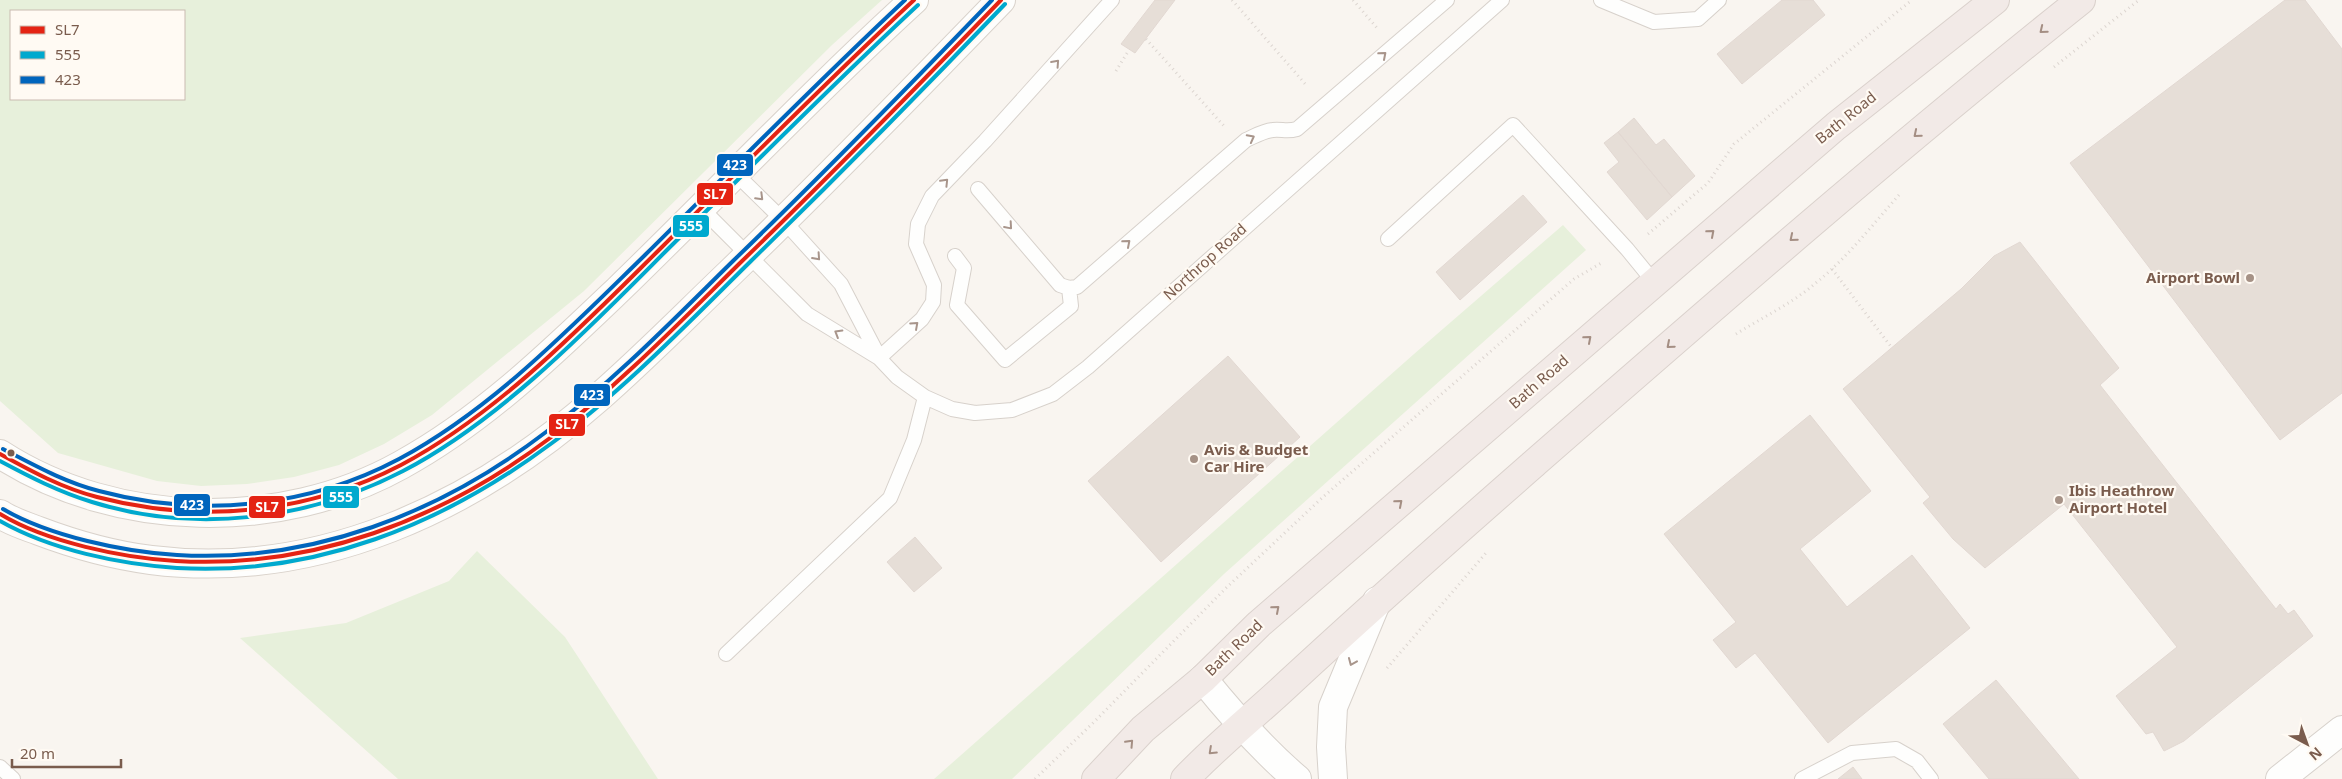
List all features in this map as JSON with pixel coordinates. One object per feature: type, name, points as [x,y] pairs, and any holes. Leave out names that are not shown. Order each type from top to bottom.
[{"type":"highway","name":"Bath Road","points":[[1096,779],[1143,729],[1203,679],[1267,617],[1836,126],[1995,0]]},
{"type":"highway","points":[[1185,779],[1241,725],[1377,601],[1782,247],[2081,0]]},
{"type":"street","points":[[0,454],[46,478],[89,495],[174,512],[267,509],[310,500],[357,486],[400,466],[445,437],[502,396],[557,348],[702,209],[873,37],[914,0]]},
{"type":"street","points":[[0,514],[60,539],[111,555],[164,562],[218,564],[274,560],[325,550],[380,534],[470,490],[517,462],[598,399],[840,167],[1001,0]]},
{"type":"street","points":[[1333,779],[1331,747],[1333,707],[1377,601]]},
{"type":"street","points":[[1203,679],[1241,725],[1270,756],[1297,779]]},
{"type":"street","points":[[2280,779],[2342,730]]},
{"type":"lane","points":[[879,358],[922,320],[933,302],[934,284],[916,244],[918,224],[932,196],[985,141],[1112,0]]},
{"type":"lane","points":[[978,189],[1060,285],[1069,288],[1077,287],[1246,140],[1263,132],[1276,129],[1286,132],[1297,129],[1447,0]]},
{"type":"lane","name":"Northrop Road","points":[[702,209],[807,314],[879,358],[898,377],[925,397],[952,409],[975,412],[1012,410],[1053,394],[1088,367],[1502,0]]},
{"type":"lane","points":[[1601,0],[1654,22],[1698,19],[1719,0]]},
{"type":"lane","points":[[1388,239],[1513,124],[1627,249],[1654,282]]},
{"type":"lane","name":"Northrop Road","points":[[736,174],[784,221],[841,284],[879,358]]},
{"type":"lane","points":[[955,256],[964,268],[957,305],[1005,360],[1070,306],[1069,288]]},
{"type":"lane","points":[[726,654],[890,498],[914,440],[925,397]]},
{"type":"lane","points":[[1802,779],[1852,753],[1896,749],[1917,761],[1931,779]]},
{"type":"lane","points":[[0,767],[13,779]]},
{"type":"path","points":[[1232,0],[1312,92]]},
{"type":"path","points":[[1353,0],[1383,35]]},
{"type":"path","points":[[1035,779],[1226,588],[1323,497],[1574,279],[1639,241],[1708,183],[1734,144],[1912,0]]},
{"type":"path","points":[[1146,39],[1227,129]]},
{"type":"path","points":[[1116,70],[1129,50]]},
{"type":"path","points":[[1730,338],[1795,299],[1832,269],[1904,190]]},
{"type":"path","points":[[1832,269],[1892,348]]},
{"type":"path","points":[[1381,675],[1487,552]]},
{"type":"green space","points":[[0,0],[882,0],[832,45],[584,291],[432,415],[384,444],[339,465],[294,477],[247,484],[201,486],[157,481],[58,453],[0,401]]},
{"type":"green space","points":[[1563,225],[1586,250],[1224,574],[1012,779],[934,779],[1414,354]]},
{"type":"green space","points":[[477,551],[565,637],[658,779],[398,779],[240,638],[346,623],[449,581]]},
{"type":"building","points":[[1155,0],[1175,0],[1135,53],[1121,44]]},
{"type":"building","points":[[1782,0],[1813,0],[1825,15],[1742,84],[1717,54]]},
{"type":"building","name":"Airport Bowl","points":[[2285,0],[2305,0],[2342,49],[2342,393],[2280,440],[2070,163]]},
{"type":"building","points":[[1634,118],[1656,145],[1664,139],[1695,176],[1672,197],[1618,132]]},
{"type":"building","points":[[1618,132],[1672,197],[1647,220],[1607,172],[1619,162],[1604,143]]},
{"type":"building","points":[[1523,195],[1547,222],[1460,300],[1436,272]]},
{"type":"building","name":"Ibis Heathrow Airport Hotel","points":[[2020,242],[2119,368],[2100,385],[2276,609],[2280,604],[2288,614],[2294,610],[2313,636],[2184,741],[2164,751],[2153,732],[2146,734],[2116,696],[2177,647],[2064,504],[1985,568],[1953,539],[1923,503],[1930,497],[1843,389],[1961,289],[1994,256]]},
{"type":"building","name":"Avis & Budget Car Hire","points":[[1228,356],[1300,437],[1161,562],[1088,481]]},
{"type":"building","points":[[1810,415],[1871,491],[1800,549],[1847,607],[1912,555],[1970,628],[1828,743],[1755,653],[1736,668],[1713,640],[1736,622],[1664,534]]},
{"type":"building","points":[[915,537],[942,568],[914,592],[887,562]]},
{"type":"building","points":[[1996,680],[2079,779],[1989,779],[1943,724]]},
{"type":"building","points":[[1853,767],[1862,779],[1838,779]]},
{"type":"transit line","name":"423","points":[[3,449],[61,478],[99,491],[175,504],[214,506],[290,498],[364,476],[399,459],[433,439],[498,392],[558,339],[905,0]]},
{"type":"transit line","name":"SL7","points":[[0,454],[59,484],[97,497],[135,505],[213,512],[290,504],[365,482],[401,465],[437,444],[472,420],[571,336],[818,91],[914,0]]},
{"type":"transit line","name":"423","points":[[3,509],[22,519],[64,535],[111,546],[177,555],[227,555],[277,551],[325,541],[372,527],[418,509],[462,487],[505,461],[546,432],[619,371],[799,197],[992,0]]},
{"type":"transit line","name":"SL7","points":[[0,514],[39,533],[109,552],[176,561],[227,561],[277,557],[326,547],[374,533],[420,515],[465,493],[508,467],[550,438],[624,376],[805,199],[1001,0]]},
{"type":"transit line","name":"555","points":[[0,521],[63,548],[109,559],[177,568],[228,568],[278,563],[327,554],[375,539],[421,521],[466,498],[510,472],[552,443],[579,423],[630,379],[847,166],[1005,4]]},
{"type":"transit line","name":"555","points":[[0,461],[56,489],[92,502],[131,512],[170,518],[210,519],[250,517],[290,511],[329,501],[367,488],[403,471],[475,426],[544,370],[918,5]]},
{"type":"place","name":"Airport Bowl","points":[[2250,278]]},
{"type":"place","name":"Avis & Budget Car Hire","points":[[1194,459]]},
{"type":"place","name":"Ibis Heathrow Airport Hotel","points":[[2059,500]]}]
